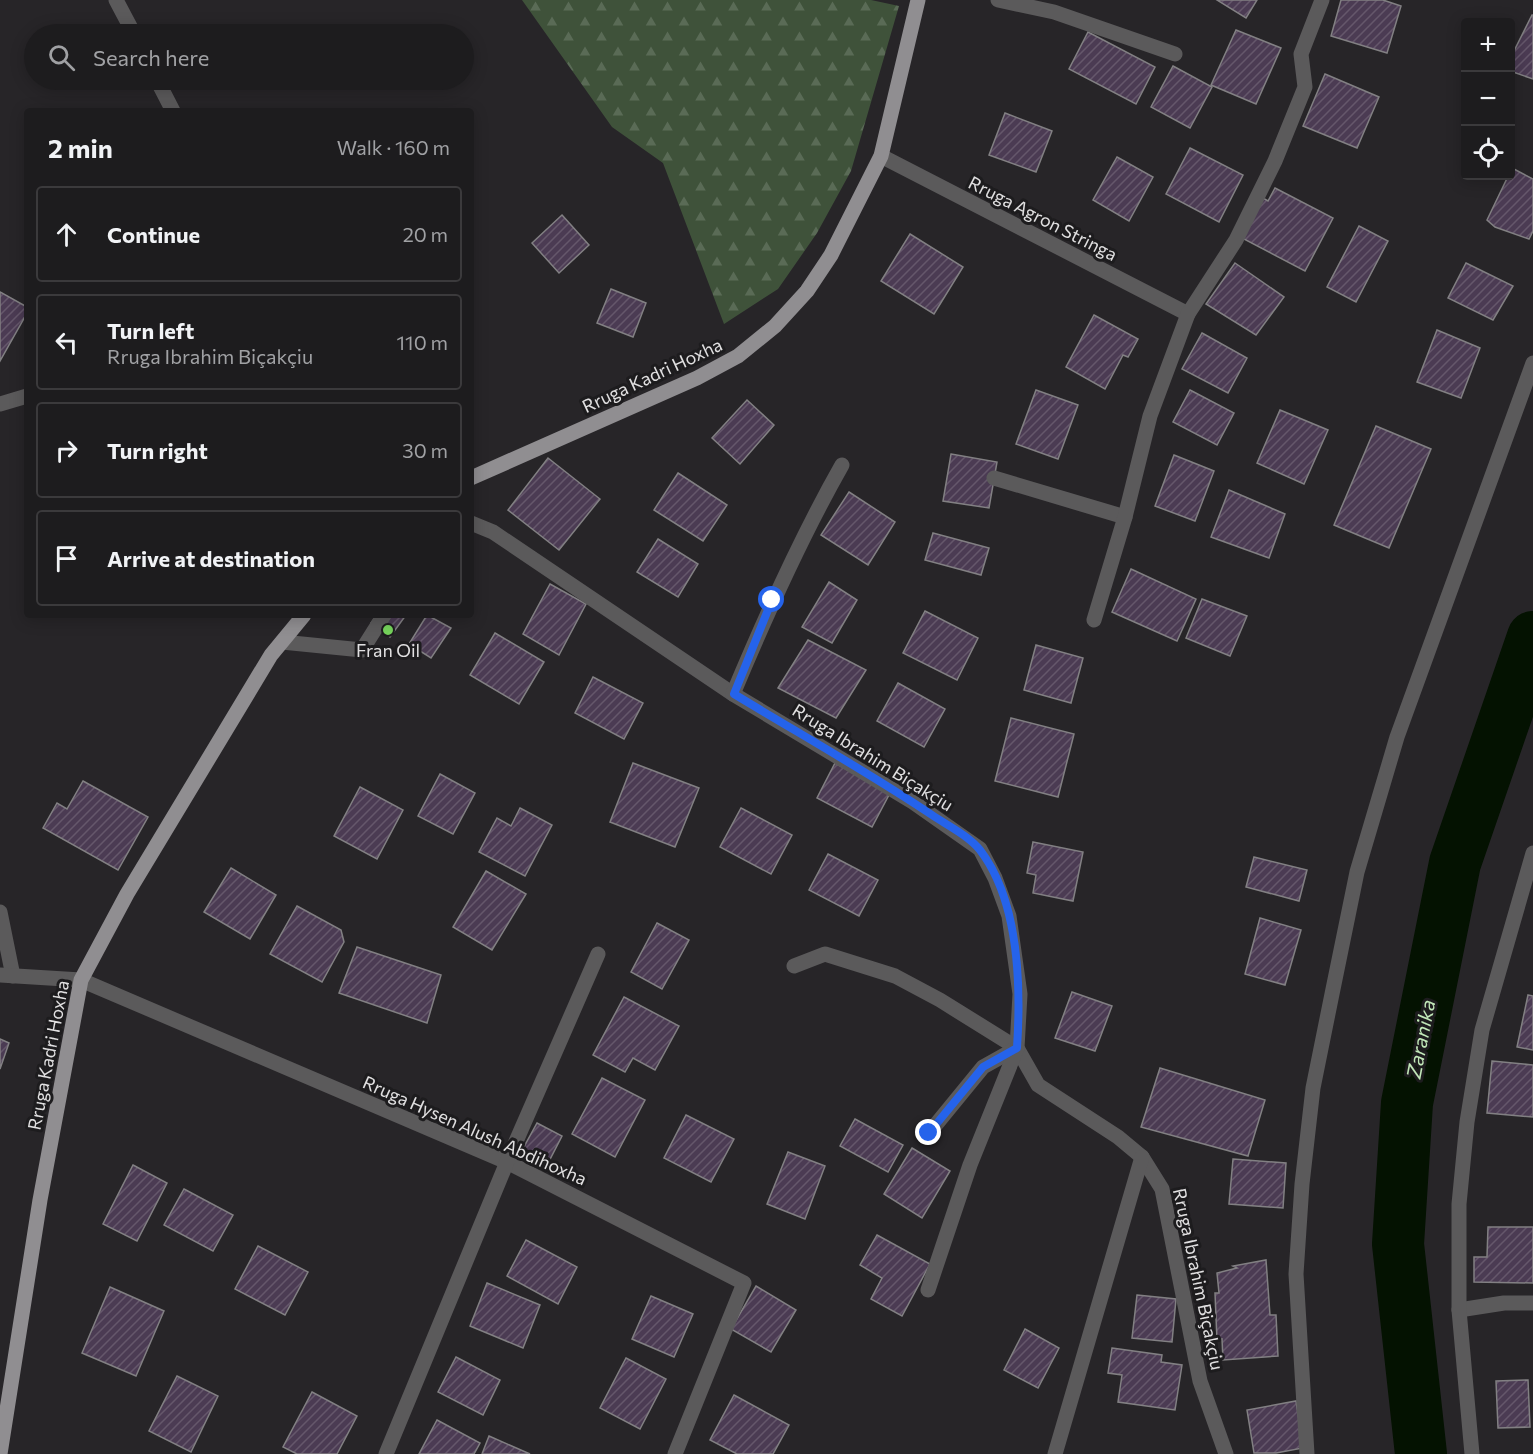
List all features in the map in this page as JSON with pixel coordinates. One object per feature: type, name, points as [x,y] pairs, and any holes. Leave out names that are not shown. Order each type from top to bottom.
[{"type":"main road","name":"Rruga Kadri Hoxha","points":[[474,477],[697,378],[738,356],[775,326],[807,291],[831,255],[881,156],[918,0]]},
{"type":"main road","name":"Rruga Kadri Hoxha","points":[[0,1454],[40,1200],[81,980],[127,894],[271,654],[302,618]]},
{"type":"street","points":[[116,0],[129,24]]},
{"type":"street","points":[[998,0],[1054,12],[1175,54]]},
{"type":"street","points":[[1054,12],[1067,0]]},
{"type":"street","points":[[1094,620],[1125,517],[1150,416],[1188,315],[1236,240],[1275,161],[1305,87],[1301,54],[1322,0]]},
{"type":"street","points":[[162,90],[171,108]]},
{"type":"street","name":"Rruga Agron Stringa","points":[[881,156],[1188,315]]},
{"type":"street","points":[[1307,1454],[1296,1274],[1302,1184],[1313,1088],[1357,872],[1397,737],[1533,363]]},
{"type":"street","points":[[0,404],[24,397]]},
{"type":"street","points":[[734,694],[797,547],[842,465]]},
{"type":"street","points":[[994,478],[1125,517]]},
{"type":"street","name":"Rruga Ibrahim Biçakçiu","points":[[474,524],[493,532],[734,694],[913,802],[980,849],[995,878],[1009,916],[1020,994],[1017,1048],[1038,1085],[1118,1137],[1142,1157],[1162,1189],[1200,1381],[1226,1454]]},
{"type":"street","points":[[282,642],[362,650],[382,618]]},
{"type":"street","points":[[1472,1454],[1459,1310],[1459,1204],[1470,1099],[1482,1030],[1533,853]]},
{"type":"street","points":[[0,912],[6,976]]},
{"type":"street","points":[[386,1454],[507,1162],[598,954]]},
{"type":"street","points":[[794,966],[825,954],[895,976],[940,1000],[1017,1048]]},
{"type":"street","name":"Rruga Hysen Alush Abdihoxha","points":[[6,976],[81,980],[507,1162],[744,1282],[675,1454]]},
{"type":"street","points":[[929,1133],[983,1067],[1017,1048]]},
{"type":"street","points":[[928,1290],[970,1165],[1017,1048]]},
{"type":"street","points":[[1055,1454],[1142,1157]]},
{"type":"street","points":[[1459,1310],[1504,1303],[1533,1303]]},
{"type":"green space","points":[[522,0],[871,0],[899,6],[851,171],[817,233],[778,289],[724,324],[663,163],[612,127]]},
{"type":"building","points":[[1217,0],[1257,0],[1246,18]]},
{"type":"building","points":[[1341,0],[1383,0],[1401,6],[1387,53],[1331,36]]},
{"type":"building","points":[[1533,15],[1533,79],[1515,73],[1515,49]]},
{"type":"building","points":[[1236,30],[1281,48],[1256,104],[1211,85]]},
{"type":"building","points":[[1088,32],[1155,67],[1136,104],[1069,69]]},
{"type":"building","points":[[1173,66],[1212,87],[1190,128],[1151,107]]},
{"type":"building","points":[[1325,74],[1379,97],[1357,148],[1303,126]]},
{"type":"building","points":[[1005,113],[1052,131],[1036,172],[989,155]]},
{"type":"building","points":[[1190,148],[1243,175],[1219,222],[1166,194]]},
{"type":"building","points":[[1117,157],[1153,177],[1129,221],[1093,200]]},
{"type":"building","points":[[1515,170],[1533,179],[1533,231],[1529,239],[1495,227],[1487,220],[1506,180],[1515,180]]},
{"type":"building","points":[[1275,188],[1333,218],[1305,271],[1242,238],[1263,198],[1268,201]]},
{"type":"building","points":[[562,215],[589,245],[559,273],[532,243]]},
{"type":"building","points":[[1359,226],[1388,241],[1356,302],[1327,287]]},
{"type":"building","points":[[910,234],[963,267],[934,314],[881,281]]},
{"type":"building","points":[[1235,263],[1284,297],[1256,335],[1206,304]]},
{"type":"building","points":[[1466,263],[1513,286],[1493,320],[1448,298]]},
{"type":"building","points":[[611,289],[646,303],[633,337],[597,323]]},
{"type":"building","points":[[0,292],[24,305],[24,318],[0,361]]},
{"type":"building","points":[[1094,315],[1138,339],[1128,357],[1123,355],[1105,389],[1066,367]]},
{"type":"building","points":[[1437,330],[1480,348],[1461,398],[1417,382]]},
{"type":"building","points":[[1202,333],[1247,358],[1228,393],[1182,369]]},
{"type":"building","points":[[1036,390],[1078,405],[1058,459],[1016,444]]},
{"type":"building","points":[[1190,390],[1234,413],[1217,445],[1173,422]]},
{"type":"building","points":[[747,400],[774,425],[740,464],[712,438]]},
{"type":"building","points":[[1280,410],[1328,430],[1304,484],[1257,463]]},
{"type":"building","points":[[1376,426],[1431,449],[1389,548],[1334,525]]},
{"type":"building","points":[[951,454],[997,462],[989,508],[943,501]]},
{"type":"building","points":[[1174,455],[1214,471],[1195,521],[1155,506]]},
{"type":"building","points":[[548,458],[600,499],[559,550],[508,510]]},
{"type":"building","points":[[678,473],[727,505],[703,541],[654,510]]},
{"type":"building","points":[[1229,490],[1285,514],[1269,558],[1211,537]]},
{"type":"building","points":[[849,492],[895,522],[868,565],[821,535]]},
{"type":"building","points":[[933,533],[989,548],[981,575],[925,560]]},
{"type":"building","points":[[658,539],[698,564],[678,597],[637,572]]},
{"type":"building","points":[[1131,569],[1196,599],[1177,641],[1112,612]]},
{"type":"building","points":[[829,582],[857,600],[832,643],[802,627]]},
{"type":"building","points":[[550,584],[586,604],[559,655],[523,634]]},
{"type":"building","points":[[1202,599],[1247,616],[1230,656],[1186,638]]},
{"type":"building","points":[[925,611],[978,638],[957,680],[903,653]]},
{"type":"building","name":"Fran Oil","points":[[375,618],[404,618],[390,637],[371,623]]},
{"type":"building","points":[[425,618],[433,618],[451,628],[431,658],[409,644]]},
{"type":"building","points":[[495,633],[544,662],[519,704],[470,675]]},
{"type":"building","points":[[808,640],[866,670],[836,718],[778,688]]},
{"type":"building","points":[[1036,645],[1083,658],[1071,703],[1024,690]]},
{"type":"building","points":[[593,677],[643,703],[624,739],[575,713]]},
{"type":"building","points":[[898,683],[945,709],[924,747],[877,721]]},
{"type":"building","points":[[1011,718],[1074,734],[1058,797],[995,781]]},
{"type":"building","points":[[633,763],[699,788],[675,847],[610,822]]},
{"type":"building","points":[[835,763],[890,793],[872,827],[817,798]]},
{"type":"building","points":[[440,774],[475,793],[453,834],[418,816]]},
{"type":"building","points":[[83,781],[148,817],[118,870],[43,828],[57,803],[67,809]]},
{"type":"building","points":[[360,787],[403,810],[377,859],[334,836]]},
{"type":"building","points":[[520,808],[552,825],[525,876],[479,852],[497,818],[511,826]]},
{"type":"building","points":[[741,808],[792,835],[771,874],[720,847]]},
{"type":"building","points":[[1033,842],[1083,852],[1073,901],[1033,893],[1036,875],[1027,873]]},
{"type":"building","points":[[828,854],[878,880],[859,916],[809,890]]},
{"type":"building","points":[[1254,857],[1307,870],[1299,901],[1246,887]]},
{"type":"building","points":[[231,868],[276,895],[250,939],[204,912]]},
{"type":"building","points":[[486,871],[526,894],[492,950],[453,927]]},
{"type":"building","points":[[297,906],[341,930],[344,942],[322,982],[270,954]]},
{"type":"building","points":[[1260,918],[1301,930],[1285,985],[1245,974]]},
{"type":"building","points":[[657,923],[689,940],[662,989],[631,972]]},
{"type":"building","points":[[357,947],[441,975],[427,1023],[339,993]]},
{"type":"building","points":[[1072,992],[1112,1006],[1095,1051],[1055,1038]]},
{"type":"building","points":[[1528,995],[1533,996],[1533,1050],[1517,1047]]},
{"type":"building","points":[[624,997],[679,1026],[655,1070],[633,1058],[625,1072],[593,1055]]},
{"type":"building","points":[[0,1039],[9,1043],[0,1069]]},
{"type":"building","points":[[1492,1061],[1533,1065],[1533,1117],[1487,1113]]},
{"type":"building","points":[[1160,1068],[1265,1100],[1248,1156],[1141,1127]]},
{"type":"building","points":[[602,1078],[645,1100],[615,1157],[572,1134]]},
{"type":"building","points":[[686,1115],[734,1139],[711,1182],[664,1158]]},
{"type":"building","points":[[855,1119],[903,1145],[888,1172],[840,1146]]},
{"type":"building","points":[[537,1123],[562,1136],[545,1169],[519,1156]]},
{"type":"building","points":[[912,1148],[950,1171],[922,1218],[884,1194]]},
{"type":"building","points":[[788,1152],[825,1166],[805,1219],[767,1204]]},
{"type":"building","points":[[1233,1159],[1286,1163],[1283,1208],[1229,1204]]},
{"type":"building","points":[[133,1165],[167,1183],[137,1241],[103,1224]]},
{"type":"building","points":[[184,1189],[233,1215],[213,1251],[164,1225]]},
{"type":"building","points":[[1488,1227],[1533,1227],[1533,1283],[1474,1282],[1474,1257],[1487,1257]]},
{"type":"building","points":[[877,1235],[930,1264],[902,1316],[871,1299],[882,1278],[860,1265]]},
{"type":"building","points":[[526,1240],[577,1267],[558,1304],[507,1276]]},
{"type":"building","points":[[258,1246],[308,1272],[285,1315],[235,1289]]},
{"type":"building","points":[[1266,1260],[1270,1315],[1276,1315],[1278,1356],[1223,1360],[1222,1339],[1217,1340],[1215,1293],[1219,1293],[1217,1273],[1237,1268],[1233,1266]]},
{"type":"building","points":[[487,1283],[540,1305],[523,1348],[470,1326]]},
{"type":"building","points":[[756,1286],[796,1310],[771,1352],[731,1329]]},
{"type":"building","points":[[110,1287],[164,1311],[136,1376],[82,1353]]},
{"type":"building","points":[[1137,1295],[1176,1299],[1172,1342],[1132,1338]]},
{"type":"building","points":[[651,1296],[693,1314],[674,1357],[632,1339]]},
{"type":"building","points":[[1025,1329],[1059,1348],[1038,1388],[1004,1370]]},
{"type":"building","points":[[1112,1348],[1162,1355],[1161,1362],[1182,1365],[1175,1410],[1118,1402],[1122,1375],[1108,1373]]},
{"type":"building","points":[[456,1357],[500,1380],[483,1415],[438,1392]]},
{"type":"building","points":[[626,1358],[666,1379],[640,1429],[600,1408]]},
{"type":"building","points":[[177,1376],[218,1396],[191,1452],[149,1431]]},
{"type":"building","points":[[1528,1380],[1530,1427],[1498,1428],[1496,1381]]},
{"type":"building","points":[[312,1392],[357,1416],[337,1454],[297,1454],[283,1447]]},
{"type":"building","points":[[734,1395],[789,1425],[773,1454],[737,1454],[710,1440]]},
{"type":"building","points":[[1296,1401],[1303,1448],[1276,1453],[1254,1453],[1247,1410]]},
{"type":"building","points":[[437,1420],[480,1443],[474,1454],[419,1454]]},
{"type":"building","points":[[489,1436],[530,1454],[482,1454]]},
{"type":"waterway","name":"Zaranika","points":[[1421,1454],[1398,1244],[1407,1103],[1455,863],[1533,637]]},
{"type":"place","name":"Fran Oil","points":[[388,630]]},
{"type":"route","points":[[772,600],[734,694],[913,802],[980,849],[995,878],[1009,916],[1020,994],[1017,1048],[983,1067],[929,1133]]}]
